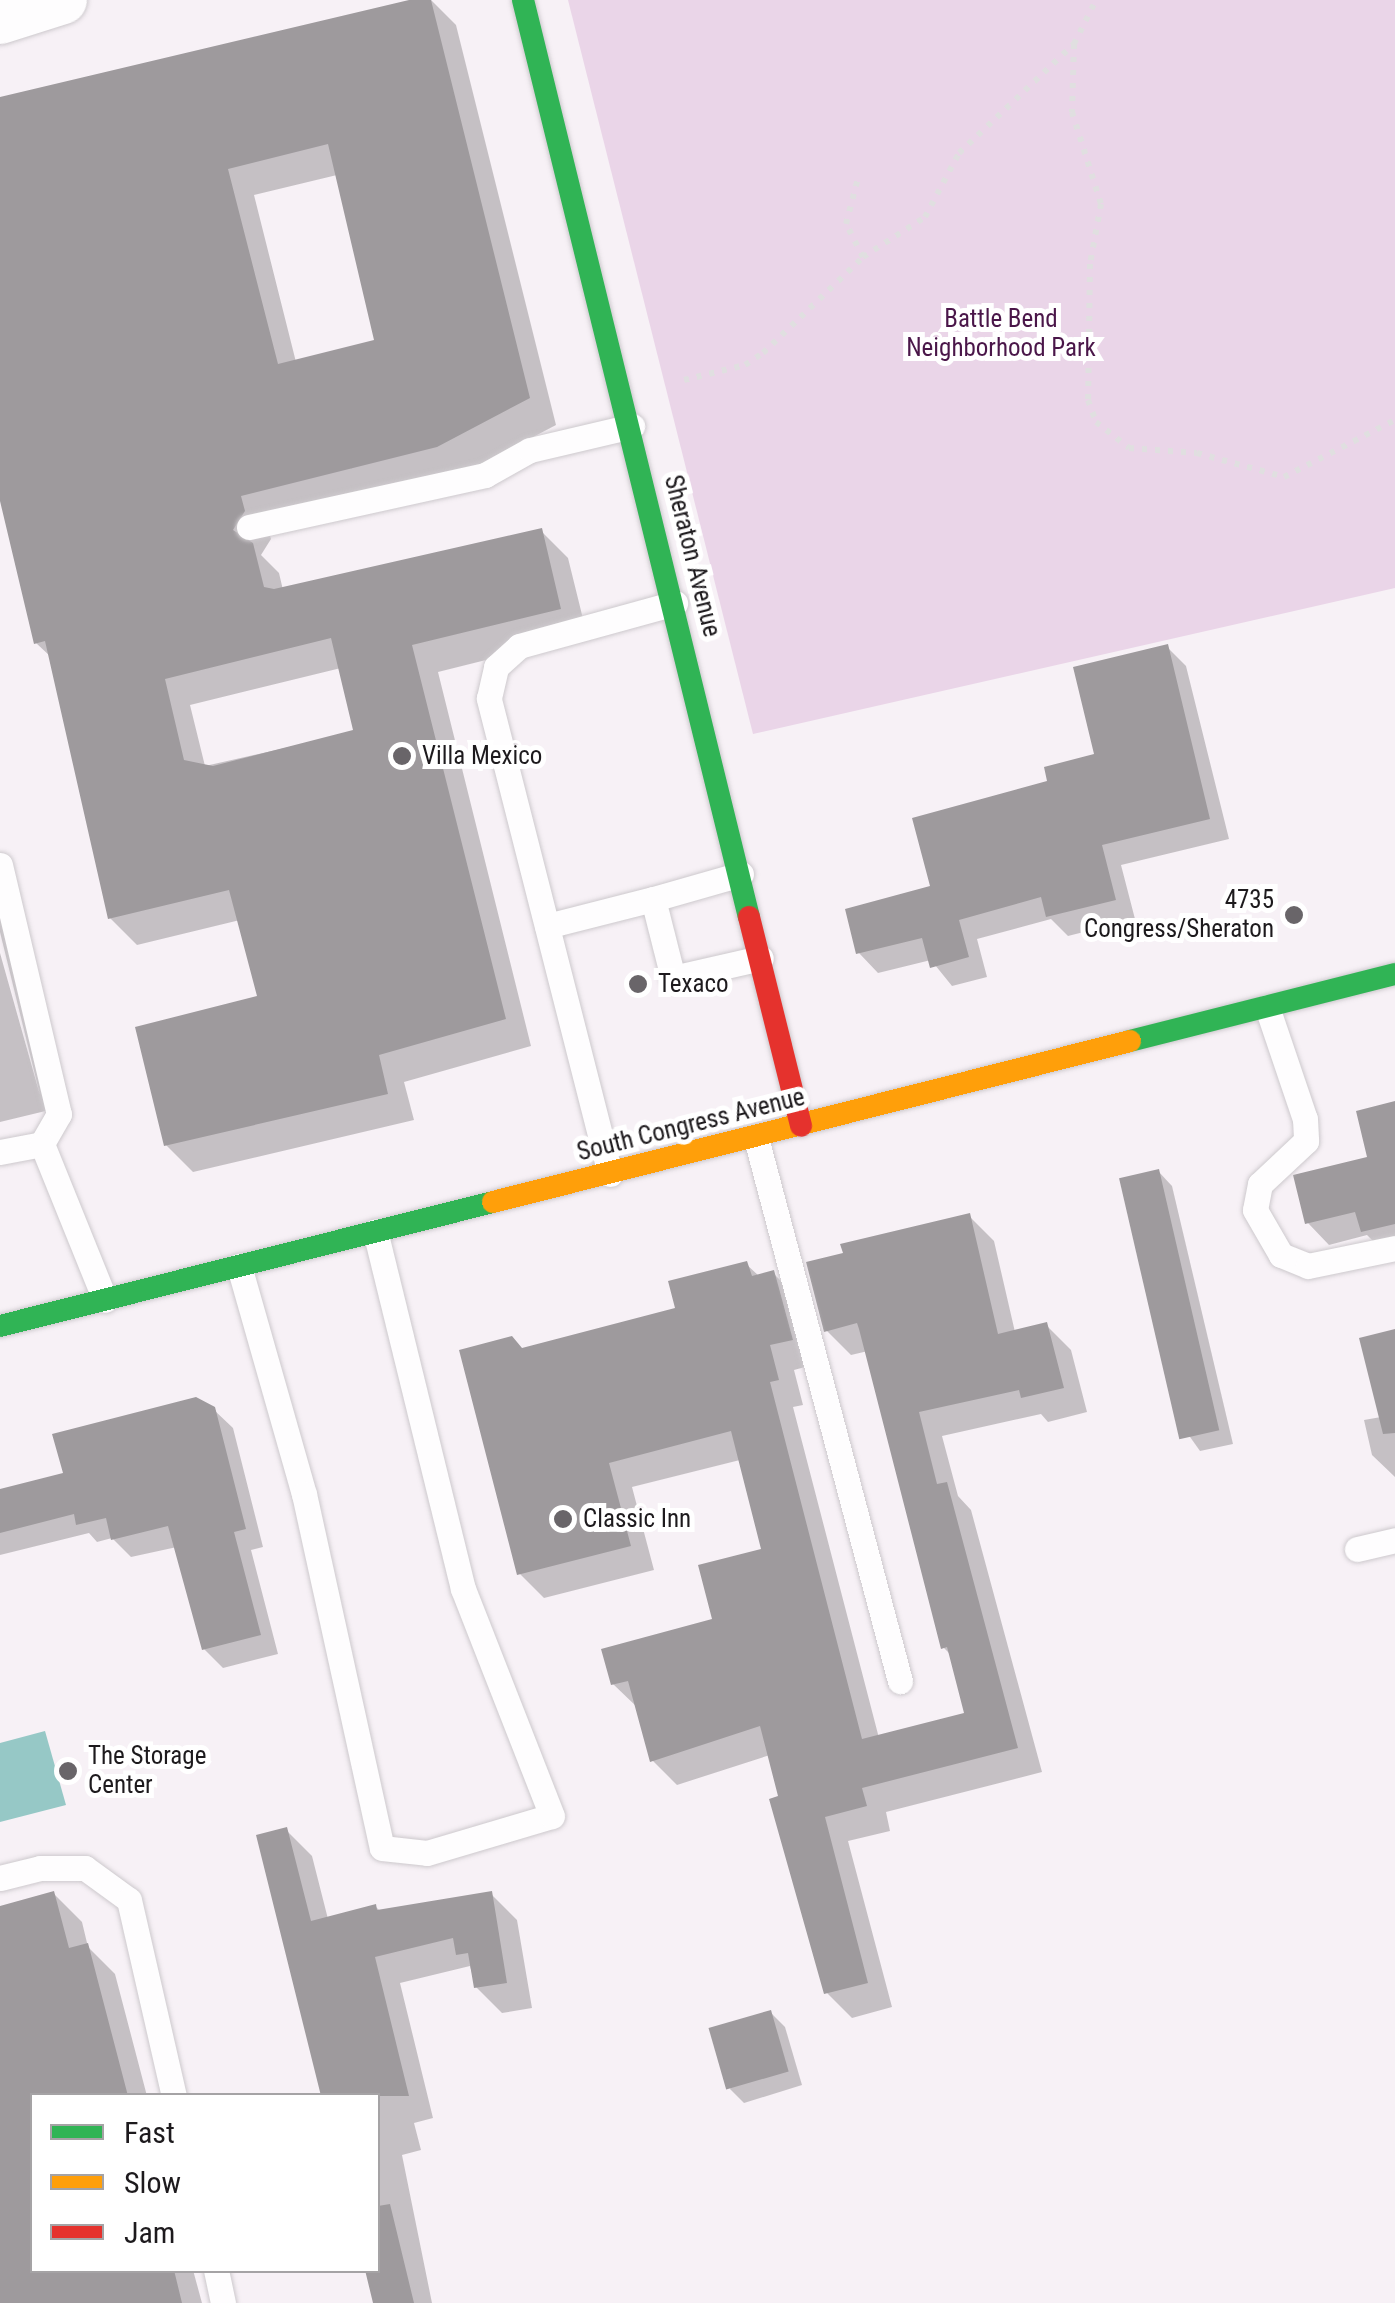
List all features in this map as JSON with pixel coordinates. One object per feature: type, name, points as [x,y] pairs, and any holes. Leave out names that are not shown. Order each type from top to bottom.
[{"type":"main road","name":"Sheraton Avenue","points":[[523,0],[632,426],[802,1126]]},
{"type":"main road","name":"South Congress Avenue","points":[[0,1326],[1395,974]]},
{"type":"street","points":[[0,20],[62,0]]},
{"type":"lane","points":[[249,528],[484,475],[530,450],[632,426]]},
{"type":"lane","points":[[610,1174],[489,698],[496,667],[519,646],[675,602]]},
{"type":"lane","points":[[0,865],[59,1114],[42,1144],[0,1152]]},
{"type":"lane","points":[[548,926],[741,874]]},
{"type":"lane","points":[[653,899],[674,978],[761,958]]},
{"type":"lane","points":[[1268,1007],[1305,1119],[1306,1141],[1260,1184],[1255,1210],[1281,1255],[1308,1266],[1395,1248]]},
{"type":"lane","points":[[756,1138],[900,1681]]},
{"type":"lane","points":[[42,1144],[105,1300]]},
{"type":"lane","points":[[239,1266],[304,1494],[382,1848],[427,1853],[552,1816],[463,1589],[375,1232]]},
{"type":"lane","points":[[1358,1550],[1395,1540]]},
{"type":"lane","points":[[0,1878],[40,1868],[85,1868],[128,1900],[173,2093]]},
{"type":"lane","points":[[217,2273],[223,2303]]},
{"type":"path","points":[[1084,0],[1085,13]]},
{"type":"path","points":[[1096,0],[1085,13],[1074,44],[1072,112],[1101,204],[1090,264],[1088,400],[1096,422],[1128,448],[1197,453],[1284,477],[1395,420]]},
{"type":"path","points":[[684,380],[745,365],[863,257],[925,217],[959,153],[1074,44]]},
{"type":"path","points":[[859,174],[846,224],[863,257]]},
{"type":"green space","name":"Battle Bend Neighborhood Park","points":[[568,0],[1395,0],[1395,588],[753,734]]},
{"type":"water","points":[[45,1731],[66,1805],[0,1822],[0,1743]]},
{"type":"building","points":[[409,0],[431,0],[530,398],[437,447],[241,496],[245,511],[233,530],[253,543],[264,587],[274,589],[542,528],[561,609],[412,645],[506,1019],[379,1055],[388,1094],[164,1146],[135,1027],[257,996],[229,890],[108,919],[45,641],[34,644],[0,501],[0,97]],"holes":[[[328,144],[374,340],[278,364],[228,169]],[[331,638],[353,730],[213,766],[184,760],[165,679]]]},
{"type":"building","points":[[1168,644],[1210,819],[1102,845],[1116,900],[1046,917],[1041,897],[959,920],[969,957],[930,968],[922,938],[856,954],[845,909],[930,886],[912,818],[1047,781],[1044,767],[1094,754],[1073,667]]},
{"type":"building","points":[[1395,1101],[1395,1224],[1361,1232],[1355,1212],[1305,1224],[1293,1175],[1367,1157],[1356,1111]]},
{"type":"building","points":[[1159,1169],[1219,1430],[1179,1439],[1119,1178]]},
{"type":"building","name":"Classic Inn","points":[[970,1213],[998,1334],[1047,1322],[1064,1388],[1021,1398],[1019,1390],[919,1412],[937,1484],[947,1482],[1018,1748],[862,1788],[867,1806],[825,1817],[868,1983],[824,1994],[769,1799],[778,1796],[760,1726],[650,1762],[628,1681],[611,1685],[601,1649],[712,1619],[698,1565],[761,1549],[731,1431],[609,1463],[631,1546],[517,1575],[459,1350],[512,1336],[522,1348],[675,1308],[668,1281],[747,1261],[752,1276],[774,1270],[793,1340],[770,1345],[779,1380],[770,1382],[862,1739],[964,1713],[947,1647],[941,1649],[857,1323],[824,1332],[806,1262],[843,1253],[840,1244]]},
{"type":"building","points":[[1395,1329],[1395,1433],[1383,1434],[1359,1338]]},
{"type":"building","points":[[196,1397],[215,1407],[246,1529],[234,1532],[261,1635],[202,1650],[168,1526],[111,1540],[106,1518],[76,1525],[74,1514],[0,1533],[0,1489],[63,1473],[52,1434]]},
{"type":"building","points":[[287,1827],[311,1921],[376,1904],[377,1910],[492,1891],[507,1983],[474,1988],[468,1953],[456,1955],[453,1938],[375,1957],[409,2096],[320,2093],[256,1835]]},
{"type":"building","points":[[54,1891],[69,1948],[88,1943],[127,2093],[30,2093],[30,2273],[175,2273],[182,2303],[0,2303],[0,1906]]},
{"type":"building","points":[[771,2010],[789,2072],[726,2089],[709,2028]]},
{"type":"building","points":[[390,2204],[414,2303],[373,2303],[366,2273],[380,2273],[380,2206]]},
{"type":"traffic: fast","points":[[523,0],[749,917]]},
{"type":"traffic: fast","points":[[1130,1041],[1395,974]]},
{"type":"traffic: fast","points":[[0,1326],[493,1202]]},
{"type":"traffic: slow","points":[[493,1202],[1130,1041]]},
{"type":"traffic: jam","points":[[749,917],[801,1126]]},
{"type":"place","name":"Villa Mexico","points":[[402,756]]},
{"type":"place","name":"4735 Congress/Sheraton","points":[[1294,915]]},
{"type":"place","name":"Texaco","points":[[638,984]]},
{"type":"place","name":"Classic Inn","points":[[563,1519]]},
{"type":"place","name":"The Storage Center","points":[[68,1771]]}]
